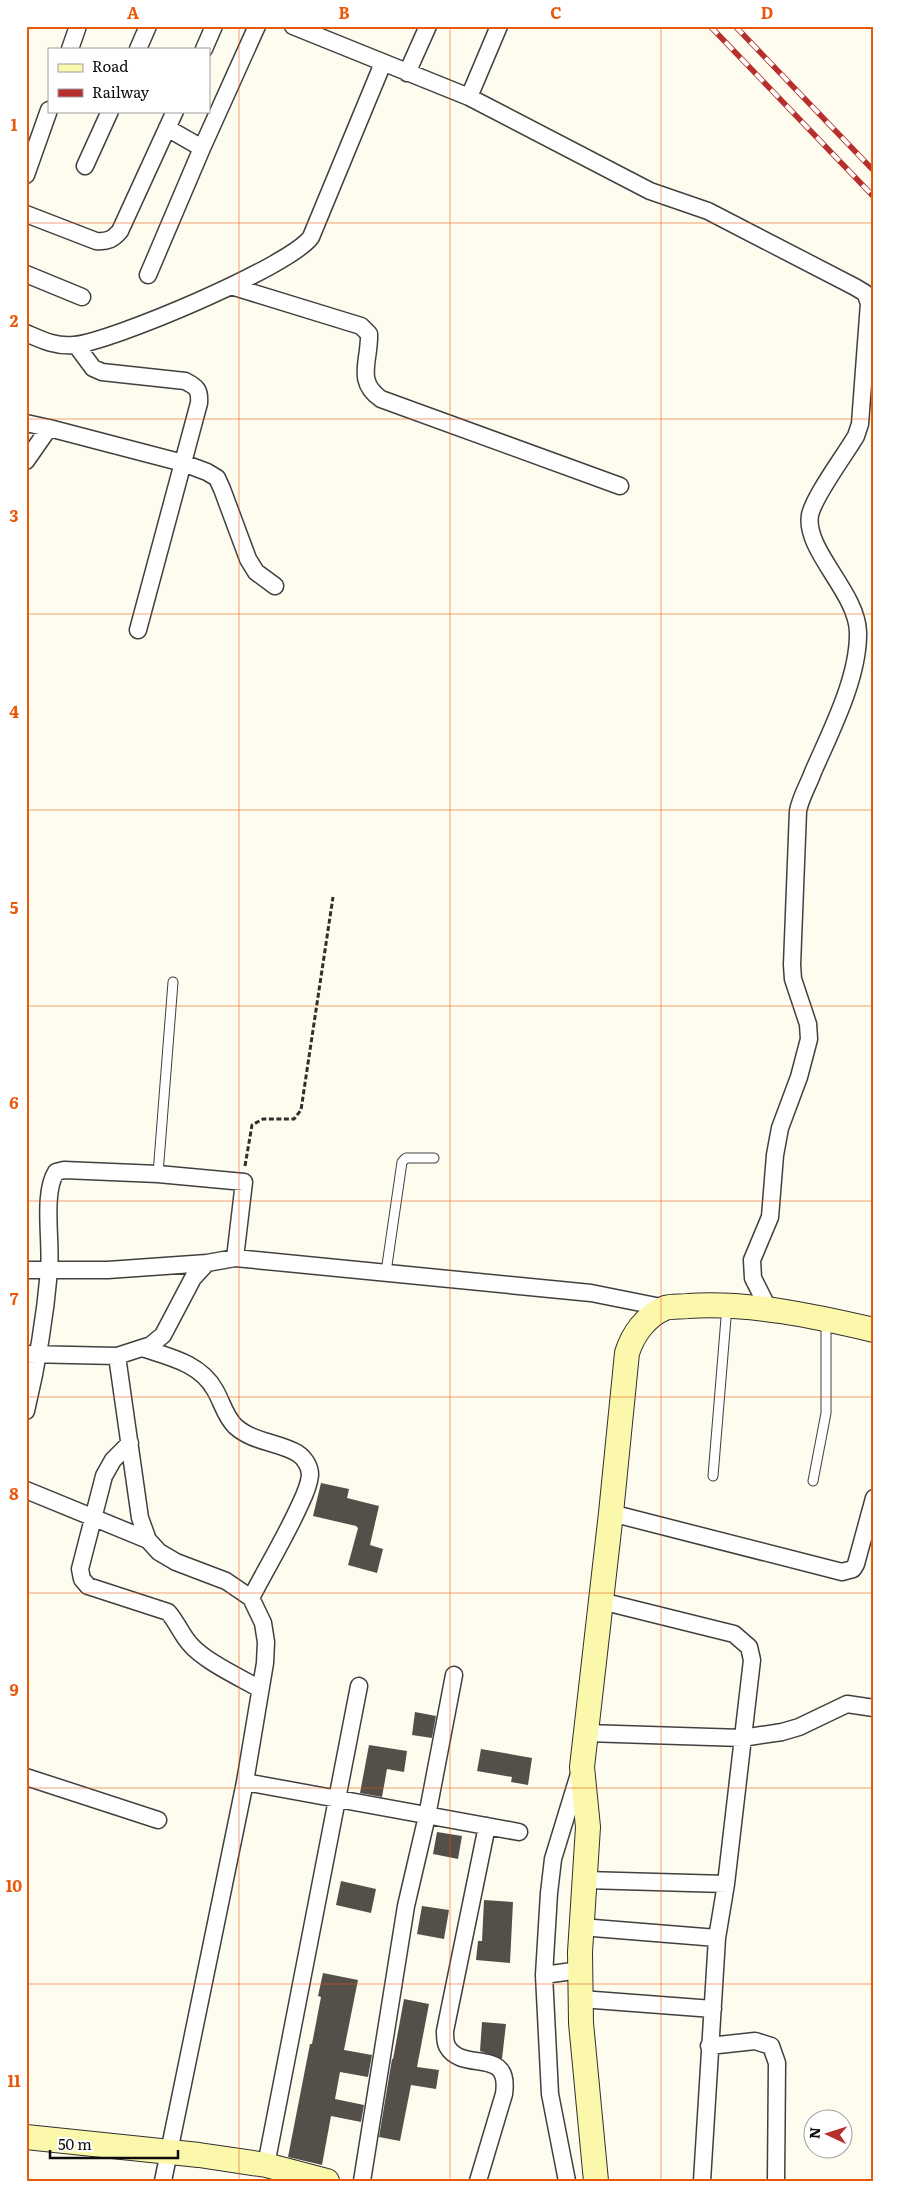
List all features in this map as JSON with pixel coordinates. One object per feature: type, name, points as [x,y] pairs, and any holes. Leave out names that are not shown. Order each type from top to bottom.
[{"type":"street","points":[[70,48],[78,26]]},
{"type":"street","points":[[138,48],[148,26]]},
{"type":"street","points":[[204,48],[214,26]]},
{"type":"street","points":[[148,275],[257,26]]},
{"type":"street","points":[[407,73],[428,26]]},
{"type":"street","points":[[470,97],[498,26]]},
{"type":"street","points":[[302,28],[407,73],[470,97],[650,192],[708,211],[870,295],[860,424],[856,436],[816,501],[810,515],[816,544],[848,597],[858,632],[856,655],[846,691],[812,775],[802,793],[798,810],[792,965],[793,979],[808,1024],[809,1039],[800,1077],[780,1128],[770,1216],[752,1260],[752,1278],[769,1310]]},
{"type":"street","points":[[26,333],[60,345],[76,345],[129,330],[231,286],[287,257],[305,245],[311,237],[384,63]]},
{"type":"street","points":[[26,175],[48,112]]},
{"type":"street","points":[[85,166],[110,112]]},
{"type":"street","points":[[26,214],[96,241],[106,242],[114,238],[120,230],[175,112]]},
{"type":"street","points":[[167,128],[202,148]]},
{"type":"street","points":[[26,274],[82,297]]},
{"type":"street","points":[[231,286],[361,326],[369,334],[366,383],[372,392],[381,399],[620,486]]},
{"type":"street","points":[[76,345],[93,368],[102,372],[185,382],[196,386],[200,392],[199,403],[138,630]]},
{"type":"street","points":[[26,423],[183,463],[217,478],[248,559],[256,572],[275,586]]},
{"type":"street","points":[[26,461],[49,428]]},
{"type":"street","points":[[26,1411],[32,1355],[50,1269],[49,1188],[56,1172],[64,1170],[158,1174],[244,1182],[234,1258]]},
{"type":"street","points":[[26,1270],[108,1270],[207,1263],[234,1258],[591,1293],[666,1308],[710,1305],[769,1310],[826,1319],[874,1330]]},
{"type":"street","points":[[32,1355],[117,1356],[151,1345],[163,1335],[194,1278],[207,1263]]},
{"type":"street","points":[[567,2181],[550,2094],[544,1975],[549,1894],[553,1859],[582,1767],[627,1354],[635,1334],[645,1322],[666,1308]]},
{"type":"street","points":[[142,1348],[189,1364],[205,1376],[215,1389],[230,1421],[238,1429],[297,1453],[305,1460],[309,1468],[310,1476],[306,1492],[285,1535],[250,1598]]},
{"type":"street","points":[[117,1356],[140,1518],[148,1540],[158,1552],[176,1562],[226,1582],[250,1598],[263,1623],[266,1642],[265,1663],[245,1782],[163,2181]]},
{"type":"street","points":[[130,1443],[113,1460],[104,1476],[80,1569],[82,1579],[88,1586],[168,1612],[189,1644],[198,1652],[260,1689]]},
{"type":"street","points":[[26,1490],[148,1540]]},
{"type":"street","points":[[611,1513],[842,1572],[853,1569],[856,1564],[874,1498]]},
{"type":"street","points":[[601,1601],[734,1634],[745,1641],[749,1647],[752,1660],[726,1884],[717,1938],[702,2181]]},
{"type":"street","points":[[362,2181],[406,1906],[427,1816],[454,1675]]},
{"type":"street","points":[[266,2165],[359,1686]]},
{"type":"street","points":[[586,1733],[742,1738],[782,1732],[799,1727],[847,1704],[874,1708]]},
{"type":"street","points":[[582,1767],[588,1826],[580,1970],[585,2072],[596,2181]]},
{"type":"street","points":[[26,1777],[158,1820]]},
{"type":"street","points":[[245,1782],[519,1832]]},
{"type":"street","points":[[478,2181],[504,2094],[506,2081],[503,2072],[494,2065],[453,2053],[446,2045],[445,2031],[487,1826]]},
{"type":"street","points":[[584,1880],[726,1884]]},
{"type":"street","points":[[581,1927],[717,1938]]},
{"type":"street","points":[[544,1975],[580,1970]]},
{"type":"street","points":[[581,1999],[713,2009]]},
{"type":"street","points":[[710,2046],[755,2041],[771,2046],[777,2063],[776,2181]]},
{"type":"street","points":[[26,2137],[169,2151],[266,2165],[327,2181]]},
{"type":"lane","points":[[158,1174],[173,982]]},
{"type":"lane","points":[[386,1272],[402,1162],[406,1158],[434,1158]]},
{"type":"lane","points":[[713,1476],[727,1306]]},
{"type":"lane","points":[[813,1481],[826,1413],[826,1319]]},
{"type":"path","points":[[244,1182],[252,1125],[262,1120],[294,1118],[301,1110],[333,897]]},
{"type":"building","points":[[321,1483],[349,1489],[347,1498],[379,1506],[370,1545],[383,1549],[377,1573],[348,1565],[358,1528],[356,1526],[313,1516]]},
{"type":"building","points":[[415,1712],[436,1716],[432,1738],[412,1735]]},
{"type":"building","points":[[369,1745],[407,1751],[404,1772],[387,1769],[382,1797],[360,1793]]},
{"type":"building","points":[[481,1749],[532,1758],[528,1785],[511,1782],[512,1777],[477,1771]]},
{"type":"building","points":[[437,1832],[462,1836],[458,1859],[433,1854]]},
{"type":"building","points":[[341,1881],[376,1889],[371,1913],[336,1905]]},
{"type":"building","points":[[484,1900],[513,1902],[510,1963],[476,1960],[478,1941],[482,1941]]},
{"type":"building","points":[[422,1906],[449,1910],[444,1939],[417,1934]]},
{"type":"building","points":[[323,1973],[358,1980],[344,2050],[372,2055],[368,2077],[340,2072],[335,2099],[364,2105],[361,2122],[331,2116],[322,2165],[288,2157],[321,1997],[318,1996]]},
{"type":"building","points":[[404,1999],[429,2004],[417,2067],[439,2070],[436,2089],[411,2085],[400,2141],[379,2137]]},
{"type":"building","points":[[482,2022],[506,2024],[502,2059],[480,2051]]},
{"type":"railway","points":[[710,26],[874,197]]},
{"type":"railway","points":[[735,26],[874,171]]}]
